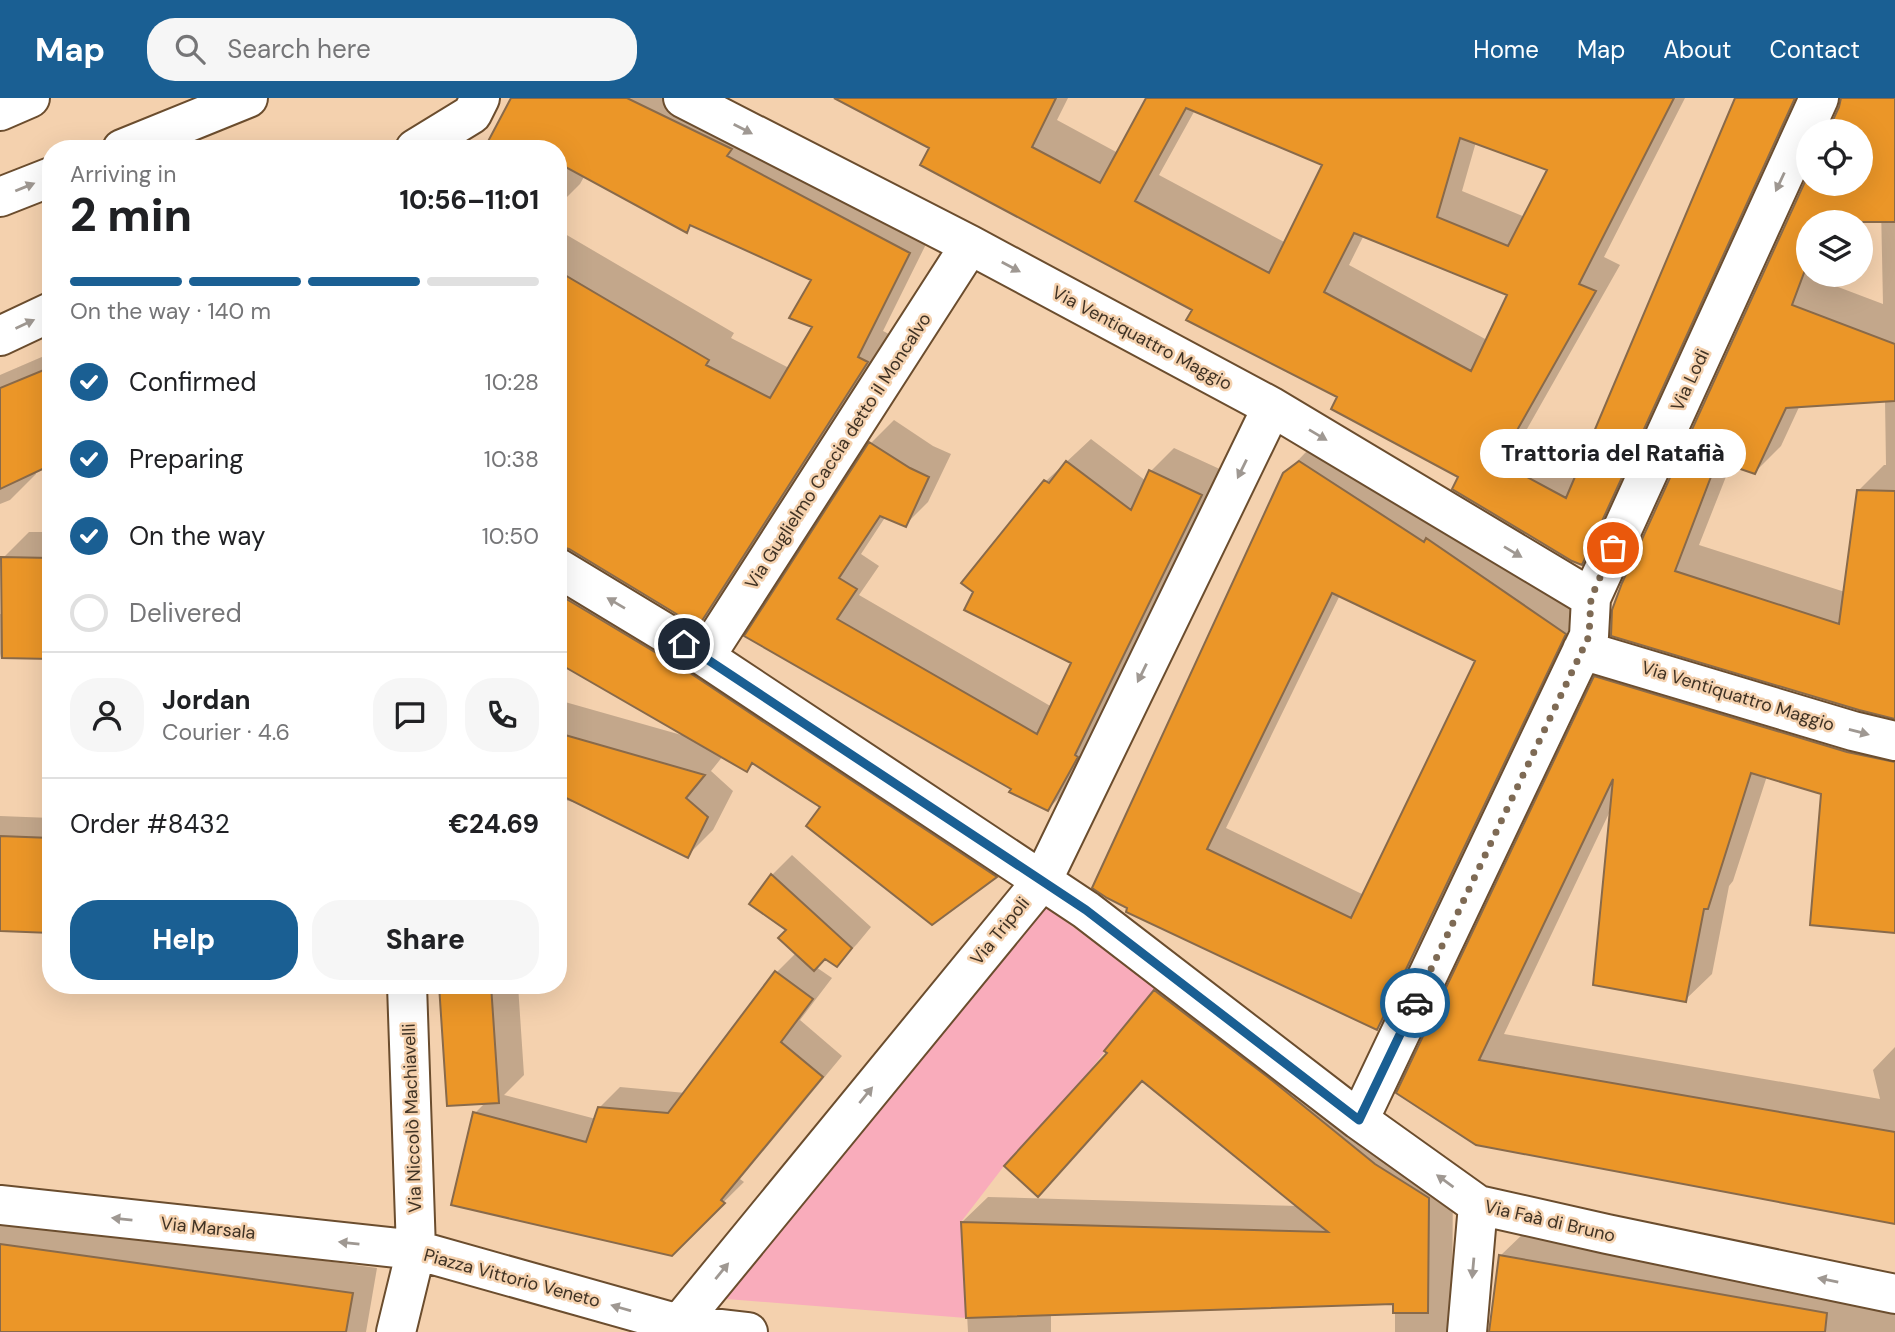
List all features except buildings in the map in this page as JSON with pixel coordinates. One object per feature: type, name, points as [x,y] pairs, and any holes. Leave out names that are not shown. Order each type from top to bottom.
[{"type":"street","points":[[0,111],[30,98]]},
{"type":"street","points":[[172,140],[194,136],[248,98]]},
{"type":"street","points":[[430,140],[472,114],[480,98]]},
{"type":"street","name":"Via Ventiquattro Maggio","points":[[682,98],[970,245],[1272,407],[1591,598]]},
{"type":"street","name":"Via Lodi","points":[[1359,1120],[1589,636],[1591,598],[1819,98]]},
{"type":"street","points":[[0,197],[42,181]]},
{"type":"street","name":"Via Guglielmo Caccia detto il Moncalvo","points":[[705,657],[970,245]]},
{"type":"street","points":[[0,336],[42,316]]},
{"type":"street","name":"Via Tripoli","points":[[679,1328],[1041,881],[1272,407]]},
{"type":"street","name":"Via Faà di Bruno","points":[[567,573],[705,657],[1086,910],[1359,1120],[1478,1205],[1895,1294]]},
{"type":"street","name":"Via Ventiquattro Maggio","points":[[1582,650],[1853,731],[1895,741]]},
{"type":"street","name":"Via Niccolò Machiavelli","points":[[407,994],[416,1251]]},
{"type":"street","name":"Via Marsala","points":[[0,1205],[416,1251]]},
{"type":"street","points":[[1467,1332],[1478,1205]]},
{"type":"street","name":"Piazza Vittorio Veneto","points":[[396,1332],[416,1251],[679,1328]]},
{"type":"street","points":[[679,1328],[748,1332]]},
{"type":"shaded area","points":[[1043,905],[1156,987],[1080,1083],[1004,1166],[961,1222],[966,1318],[714,1298]]},
{"type":"way so far","points":[[1415,1003],[1589,636],[1591,598],[1613,548]]},
{"type":"place","name":"Trattoria del Ratafià","points":[[1613,548]]},
{"type":"route","points":[[684,644],[1086,910],[1359,1120],[1415,1003]]}]
